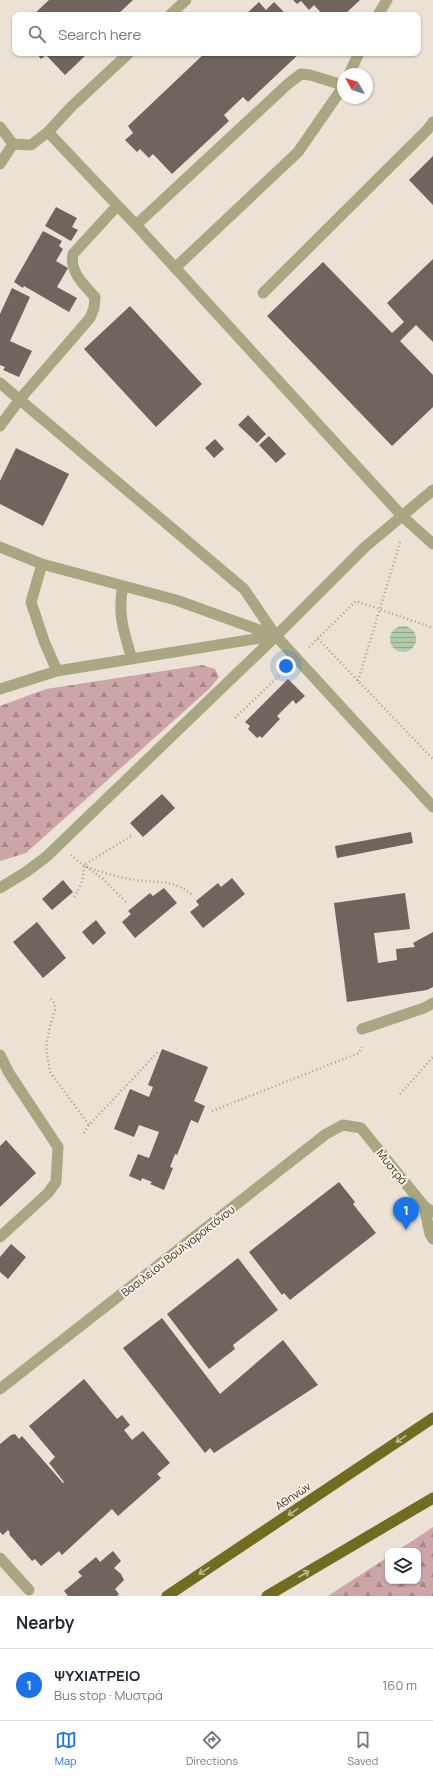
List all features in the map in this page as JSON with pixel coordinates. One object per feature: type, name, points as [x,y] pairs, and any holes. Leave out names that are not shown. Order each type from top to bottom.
[{"type":"highway","name":"Αθηνών","points":[[167,1596],[433,1418]]},
{"type":"highway","points":[[267,1596],[433,1498]]},
{"type":"street","points":[[173,12],[186,0]]},
{"type":"street","points":[[380,12],[387,0]]},
{"type":"street","points":[[0,127],[13,144],[31,145],[48,132],[71,107],[126,56]]},
{"type":"street","points":[[352,68],[358,56]]},
{"type":"street","points":[[136,225],[289,83],[301,74],[310,75],[337,84]]},
{"type":"street","points":[[175,268],[298,152],[337,95]]},
{"type":"street","points":[[263,293],[428,129],[433,122]]},
{"type":"street","points":[[48,132],[136,225],[405,519],[433,544]]},
{"type":"street","points":[[0,164],[13,144]]},
{"type":"street","points":[[0,426],[20,399],[90,318],[94,308],[95,297],[79,280],[71,261],[73,254],[117,206]]},
{"type":"street","points":[[0,383],[244,589],[276,636],[433,807]]},
{"type":"street","points":[[0,888],[26,872],[46,857],[276,636],[365,547],[405,519],[433,490]]},
{"type":"street","points":[[0,547],[42,564],[176,600],[276,636]]},
{"type":"street","points":[[42,564],[31,602],[44,641],[57,671]]},
{"type":"street","points":[[123,586],[120,601],[121,623],[132,659]]},
{"type":"street","points":[[0,689],[57,671],[276,636]]},
{"type":"street","points":[[362,1029],[424,1008],[433,1003]]},
{"type":"street","points":[[0,1055],[9,1073],[58,1147],[56,1182],[48,1193],[0,1236]]},
{"type":"street","name":"Βασιλείου Βουλγαροκτόνου","points":[[0,1389],[326,1134],[343,1125],[361,1128]]},
{"type":"street","name":"Μυστρά","points":[[361,1128],[428,1209],[430,1234],[433,1239]]},
{"type":"street","points":[[0,1558],[29,1590]]},
{"type":"path","points":[[358,681],[405,519]]},
{"type":"path","points":[[235,718],[356,601],[433,628]]},
{"type":"path","points":[[318,639],[433,759]]},
{"type":"path","points":[[84,865],[133,835]]},
{"type":"path","points":[[59,844],[102,878],[128,904]]},
{"type":"path","points":[[84,865],[115,876],[134,880],[165,882],[179,885],[193,896]]},
{"type":"path","points":[[74,897],[80,889],[84,877],[84,865]]},
{"type":"path","points":[[51,1000],[54,1004],[55,1010],[46,1047],[50,1072],[89,1125]]},
{"type":"path","points":[[212,1111],[359,1053],[362,1046],[362,1029]]},
{"type":"path","points":[[84,1134],[89,1125],[158,1052]]},
{"type":"path","points":[[400,1094],[433,1057]]},
{"type":"green space","points":[[202,665],[215,669],[219,677],[209,689],[26,853],[0,861],[0,706],[46,689]]},
{"type":"green space","points":[[433,1527],[433,1596],[328,1596],[385,1559],[385,1584],[421,1584],[421,1548],[402,1548]]},
{"type":"shaded area","points":[[403,626],[412,630],[416,639],[412,648],[403,652],[394,648],[390,639],[394,630]]},
{"type":"building","points":[[49,0],[133,0],[120,12],[36,12]]},
{"type":"building","points":[[293,0],[360,0],[347,12],[320,12],[314,5],[309,10],[301,1],[297,4]]},
{"type":"building","points":[[259,2],[266,10],[274,2],[284,12],[248,12]]},
{"type":"building","points":[[47,56],[85,56],[65,75]]},
{"type":"building","points":[[202,56],[297,56],[248,102],[243,97],[224,115],[229,121],[172,174],[153,154],[149,158],[140,149],[137,152],[125,140],[133,133],[128,126]]},
{"type":"building","points":[[433,156],[433,205],[409,180]]},
{"type":"building","points":[[56,207],[77,218],[72,227],[78,230],[71,241],[45,226]]},
{"type":"building","points":[[43,231],[62,241],[59,246],[63,249],[56,261],[68,268],[57,287],[77,298],[69,312],[24,286],[23,288],[14,282]]},
{"type":"building","points":[[433,259],[433,342],[416,325],[400,341],[433,375],[433,407],[392,446],[267,316],[323,262],[392,333],[404,322],[387,303]]},
{"type":"building","points":[[12,288],[30,297],[10,341],[32,351],[19,377],[3,370],[5,367],[0,365],[0,314]]},
{"type":"building","points":[[130,306],[202,384],[156,427],[84,349]]},
{"type":"building","points":[[248,415],[266,434],[257,443],[238,425]]},
{"type":"building","points":[[269,436],[286,454],[276,463],[259,445]]},
{"type":"building","points":[[215,439],[224,449],[214,458],[205,448]]},
{"type":"building","points":[[16,448],[69,474],[43,526],[0,504],[0,481]]},
{"type":"building","points":[[288,679],[305,696],[296,704],[293,700],[277,716],[280,719],[262,738],[260,736],[257,738],[248,729],[250,726],[245,722]]},
{"type":"building","points":[[162,794],[175,808],[143,837],[130,823]]},
{"type":"building","points":[[411,832],[413,843],[337,858],[335,846]]},
{"type":"building","points":[[232,878],[245,894],[203,928],[190,912],[199,905],[196,901],[218,883],[221,887]]},
{"type":"building","points":[[63,880],[73,892],[52,910],[42,899]]},
{"type":"building","points":[[164,888],[177,903],[135,938],[122,922],[131,914],[128,911],[150,893],[153,896]]},
{"type":"building","points":[[405,893],[410,929],[374,933],[378,963],[397,960],[396,949],[415,947],[413,943],[433,932],[433,987],[427,990],[347,1002],[334,903]]},
{"type":"building","points":[[96,920],[106,933],[93,945],[82,932]]},
{"type":"building","points":[[37,922],[66,958],[43,978],[13,942]]},
{"type":"building","points":[[162,1049],[208,1067],[194,1101],[205,1106],[198,1123],[191,1120],[177,1155],[175,1154],[170,1167],[173,1168],[164,1190],[150,1184],[152,1182],[142,1178],[141,1181],[129,1176],[138,1154],[149,1158],[159,1132],[139,1125],[134,1137],[114,1129],[130,1089],[149,1097],[153,1087],[148,1085]]},
{"type":"building","points":[[6,1140],[36,1173],[0,1207],[0,1146]]},
{"type":"building","points":[[339,1182],[355,1202],[353,1204],[376,1233],[290,1300],[284,1293],[282,1295],[249,1252]]},
{"type":"building","points":[[11,1244],[26,1257],[8,1279],[0,1272],[0,1257]]},
{"type":"building","points":[[238,1258],[278,1310],[233,1345],[235,1349],[209,1369],[167,1314]]},
{"type":"building","points":[[162,1318],[220,1394],[283,1340],[318,1385],[214,1453],[210,1448],[205,1453],[123,1348]]},
{"type":"building","points":[[84,1379],[117,1419],[122,1415],[130,1425],[124,1430],[132,1440],[143,1431],[170,1463],[157,1474],[161,1478],[118,1516],[112,1509],[62,1555],[59,1551],[41,1566],[35,1559],[32,1561],[9,1534],[10,1533],[8,1530],[3,1535],[0,1532],[0,1444],[11,1435],[15,1434],[19,1439],[22,1436],[63,1483],[64,1482],[49,1463],[55,1457],[29,1426]]},
{"type":"building","points":[[113,1551],[121,1561],[114,1568],[121,1574],[124,1580],[115,1589],[119,1594],[117,1596],[68,1596],[64,1591],[82,1576],[78,1572],[96,1557],[100,1562]]},
{"type":"place","name":"ΨΥΧΙΑΤΡΕΙΟ","points":[[406,1230]]}]
